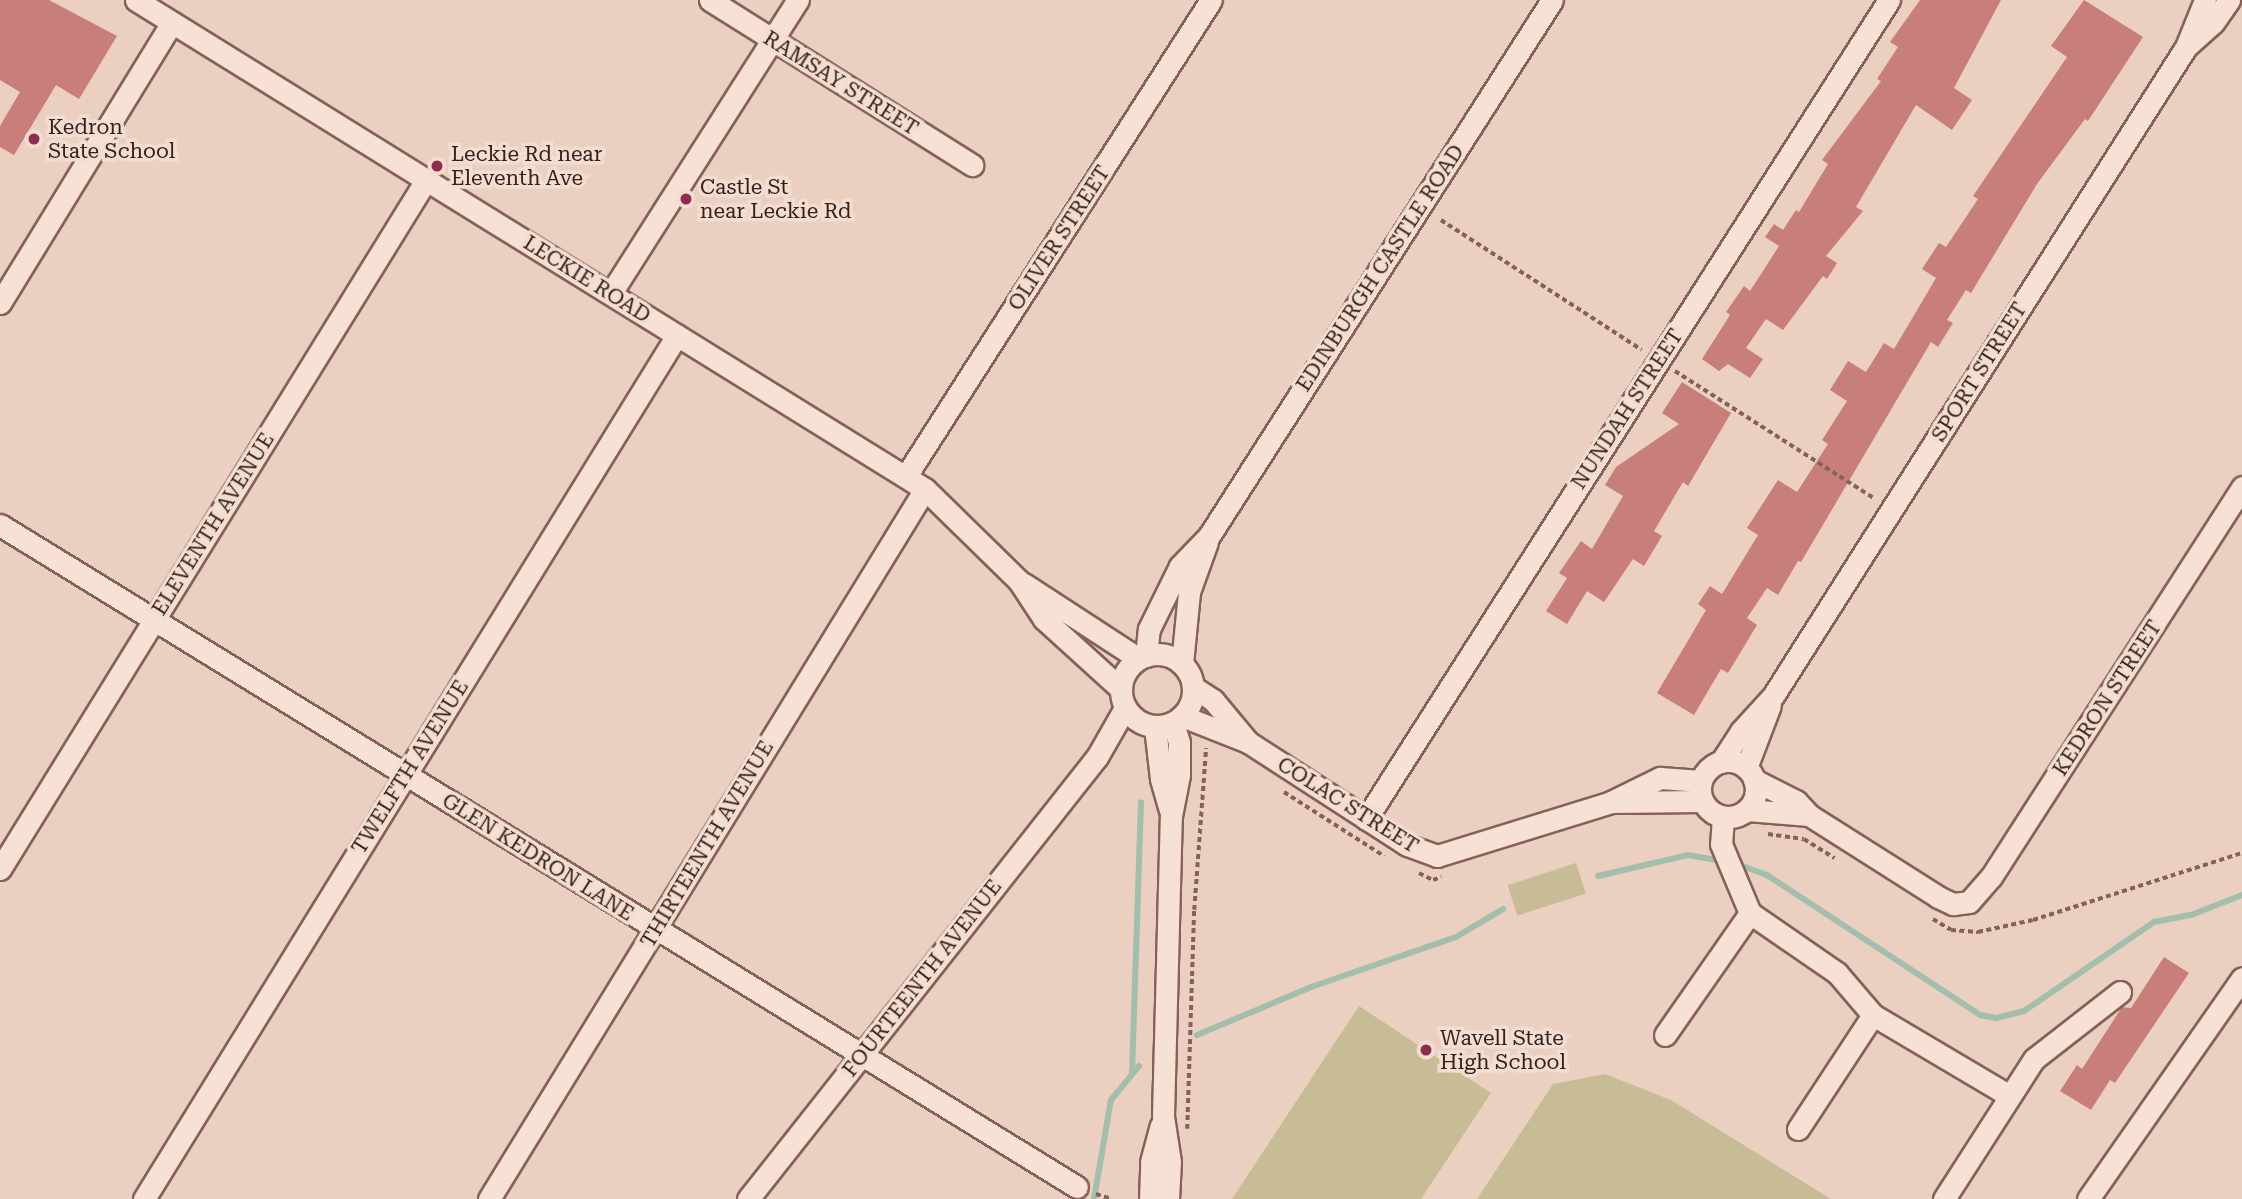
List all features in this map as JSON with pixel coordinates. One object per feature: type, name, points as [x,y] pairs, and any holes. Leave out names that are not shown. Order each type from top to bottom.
[{"type":"street","name":"LECKIE ROAD","points":[[136,0],[925,489],[1019,581],[1044,619],[1123,698]]},
{"type":"street","name":"RAMSAY STREET","points":[[710,0],[972,165]]},
{"type":"street","points":[[611,293],[798,0]]},
{"type":"street","name":"OLIVER STREET","points":[[906,476],[1211,0]]},
{"type":"street","name":"EDINBURGH CASTLE ROAD","points":[[1143,657],[1149,629],[1180,566],[1209,536],[1552,0]]},
{"type":"street","name":"NUNDAH STREET","points":[[1366,819],[1889,0]]},
{"type":"street","name":"SPORT STREET","points":[[1721,762],[1741,731],[1773,696],[2186,47],[2205,0]]},
{"type":"street","name":"SPORT STREET","points":[[2186,47],[2213,23],[2229,0]]},
{"type":"street","points":[[0,303],[172,22]]},
{"type":"street","name":"ELEVENTH AVENUE","points":[[0,869],[426,180]]},
{"type":"street","name":"TWELFTH AVENUE","points":[[144,1199],[677,335]]},
{"type":"street","name":"KEDRON STREET","points":[[1809,815],[1938,897],[1965,904],[1991,877],[2242,487]]},
{"type":"street","name":"THIRTEENTH AVENUE","points":[[489,1199],[925,489]]},
{"type":"street","name":"GLEN KEDRON LANE","points":[[0,525],[1077,1187]]},
{"type":"street","name":"EDINBURGH CASTLE ROAD","points":[[1182,664],[1189,593],[1209,536]]},
{"type":"street","name":"LECKIE ROAD","points":[[1019,581],[1143,657]]},
{"type":"street","points":[[1163,722],[1193,687],[1182,664],[1165,655],[1143,657],[1123,677],[1123,698],[1163,722],[1179,742],[1180,775],[1171,816],[1163,1116],[1170,1162],[1168,1199]]},
{"type":"street","name":"COLAC STREET","points":[[1193,687],[1213,700],[1248,742],[1420,851],[1446,855],[1611,802],[1702,791]]},
{"type":"street","name":"SPORT STREET","points":[[1750,774],[1773,696]]},
{"type":"street","name":"FOURTEENTH AVENUE","points":[[748,1199],[1097,757],[1123,698]]},
{"type":"street","name":"COLAC STREET","points":[[1163,722],[1248,742]]},
{"type":"street","name":"FOURTEENTH AVENUE","points":[[1097,757],[1163,722]]},
{"type":"street","points":[[1809,815],[1797,801],[1750,774],[1721,762],[1702,791],[1723,817],[1721,844],[1745,904],[1838,973],[1873,1015],[2010,1097]]},
{"type":"street","points":[[1748,810],[1755,796],[1750,774]]},
{"type":"street","points":[[1723,817],[1748,810],[1809,815]]},
{"type":"street","points":[[1665,1035],[1745,904]]},
{"type":"street","points":[[2088,1199],[2242,978]]},
{"type":"street","points":[[1944,1199],[2034,1059],[2120,992]]},
{"type":"street","points":[[1798,1129],[1873,1015]]},
{"type":"street","points":[[1150,1199],[1151,1162],[1163,1116]]},
{"type":"path","points":[[1186,1138],[1203,748],[1211,748]]},
{"type":"path","points":[[1273,784],[1391,859]]},
{"type":"path","points":[[1763,833],[1804,839],[1846,865]]},
{"type":"path","points":[[1930,917],[1951,930],[1978,932],[2033,920],[2242,853]]},
{"type":"path","points":[[1412,869],[1433,880],[1446,876]]},
{"type":"shaded area","points":[[1576,863],[1586,893],[1517,916],[1508,885]]},
{"type":"shaded area","points":[[1359,1006],[1491,1093],[1421,1199],[1232,1199]]},
{"type":"shaded area","points":[[1605,1074],[1671,1100],[1831,1199],[1477,1199],[1553,1084]]},
{"type":"building","points":[[0,0],[49,0],[117,36],[79,99],[56,85],[14,155],[0,147],[0,126],[20,92],[0,80]]},
{"type":"building","points":[[1920,0],[2001,0],[1954,88],[1972,100],[1952,130],[1916,105],[1856,207],[1863,211],[1826,256],[1837,263],[1827,279],[1823,276],[1783,330],[1766,319],[1746,348],[1763,359],[1750,378],[1728,364],[1719,371],[1702,359],[1730,315],[1726,312],[1744,286],[1750,291],[1779,246],[1765,237],[1774,224],[1783,230],[1796,210],[1799,212],[1828,164],[1822,160],[1881,81],[1877,79],[1898,47],[1890,42]]},
{"type":"building","points":[[2084,0],[2143,37],[2088,121],[2085,119],[2037,184],[1971,293],[1966,290],[1947,320],[1953,323],[1938,347],[1931,342],[1801,562],[1798,561],[1778,595],[1767,588],[1747,618],[1757,625],[1728,673],[1721,669],[1694,715],[1657,693],[1706,610],[1698,604],[1710,586],[1722,594],[1758,535],[1747,528],[1778,480],[1797,492],[1828,444],[1822,440],[1847,401],[1830,390],[1848,361],[1866,372],[1884,343],[1894,349],[1936,278],[1922,269],[1939,243],[1946,247],[1978,199],[1973,196],[2067,57],[2051,46]]},
{"type":"building","points":[[1682,382],[1731,413],[1688,486],[1683,482],[1654,531],[1662,536],[1644,566],[1633,559],[1604,602],[1587,591],[1567,624],[1546,611],[1567,578],[1559,573],[1581,541],[1592,549],[1623,496],[1605,485],[1616,467],[1679,424],[1662,413]]},
{"type":"building","points":[[2164,957],[2189,973],[2115,1083],[2110,1080],[2091,1110],[2060,1091],[2077,1065],[2082,1069],[2122,1007],[2131,1008]]},
{"type":"waterway","points":[[1132,1073],[1141,802]]},
{"type":"waterway","points":[[1598,876],[1688,855],[1723,861]]},
{"type":"waterway","points":[[1734,863],[1767,875],[1980,1015],[1996,1018],[2024,1011],[2154,922],[2191,915],[2242,895]]},
{"type":"waterway","points":[[1197,1035],[1311,987],[1456,937],[1503,909]]},
{"type":"waterway","points":[[1094,1199],[1111,1100],[1139,1066]]},
{"type":"place","name":"Kedron State School","points":[[34,139]]},
{"type":"place","name":"Leckie Rd near Eleventh Ave","points":[[437,166]]},
{"type":"place","name":"Castle St near Leckie Rd","points":[[686,199]]},
{"type":"place","name":"Wavell State High School","points":[[1426,1050]]}]
